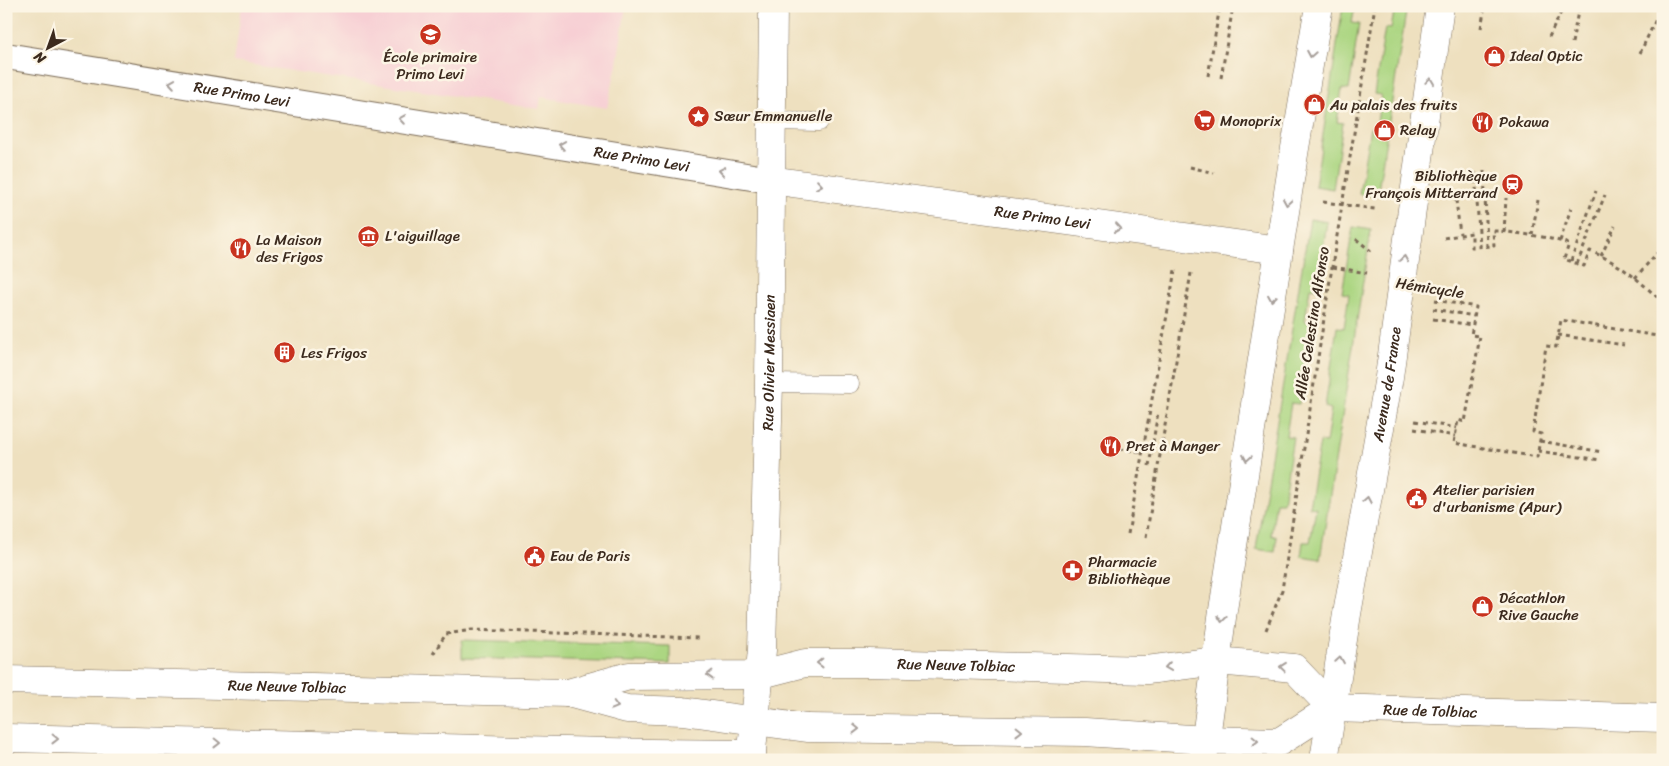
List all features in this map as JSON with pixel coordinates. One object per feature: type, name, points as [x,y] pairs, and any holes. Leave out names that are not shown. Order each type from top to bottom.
[{"type":"street","name":"Rue Olivier Messiaen","points":[[751,757],[762,650],[769,383],[773,6]]},
{"type":"street","points":[[1319,6],[1223,610],[1204,750],[1279,742],[1332,708]]},
{"type":"street","name":"Avenue de France","points":[[1324,760],[1347,614],[1389,377],[1440,6]]},
{"type":"street","name":"Rue Primo Levi","points":[[6,56],[770,180],[1279,250]]},
{"type":"street","name":"Rue Neuve Tolbiac","points":[[568,693],[629,676],[758,675],[805,664],[1147,670],[1217,661],[1294,668],[1332,708]]},
{"type":"street","name":"Rue Neuve Tolbiac","points":[[6,680],[568,693],[627,708],[683,711],[807,728],[1085,732],[1204,750]]},
{"type":"street","name":"Rue de Tolbiac","points":[[1332,708],[1663,718]]},
{"type":"street","points":[[6,738],[366,753],[651,753],[751,757]]},
{"type":"lane","points":[[771,121],[819,122]]},
{"type":"lane","points":[[769,383],[850,384]]},
{"type":"path","points":[[1208,76],[1220,6]]},
{"type":"path","points":[[1222,78],[1233,6]]},
{"type":"path","name":"Allée Celestino Alfonso","points":[[1265,633],[1282,590],[1375,6]]},
{"type":"path","points":[[1481,28],[1485,6]]},
{"type":"path","points":[[1549,37],[1564,6]]},
{"type":"path","points":[[1572,44],[1578,6]]},
{"type":"path","points":[[1640,53],[1658,15],[1663,13]]},
{"type":"path","points":[[1190,167],[1214,172]]},
{"type":"path","points":[[1484,171],[1486,246]]},
{"type":"path","points":[[1475,172],[1480,246]]},
{"type":"path","points":[[1571,261],[1596,191]]},
{"type":"path","points":[[1577,264],[1605,195]]},
{"type":"path","points":[[1504,232],[1506,198]]},
{"type":"path","points":[[1456,200],[1460,234]]},
{"type":"path","points":[[1532,235],[1538,200]]},
{"type":"path","points":[[1320,201],[1375,210]]},
{"type":"path","points":[[1560,240],[1571,208]]},
{"type":"path","points":[[1601,256],[1615,226]]},
{"type":"path","points":[[1442,238],[1472,233],[1472,247],[1494,246],[1493,231],[1560,240],[1569,244],[1564,259],[1584,266],[1590,251],[1623,269],[1663,303]]},
{"type":"path","points":[[1635,278],[1657,253]]},
{"type":"path","points":[[1334,267],[1374,274]]},
{"type":"path","points":[[1128,534],[1176,269]]},
{"type":"path","points":[[1146,537],[1192,272]]},
{"type":"path","name":"Hémicycle","points":[[1429,299],[1476,307],[1472,325]]},
{"type":"path","points":[[1426,308],[1474,316]]},
{"type":"path","points":[[1425,318],[1472,325],[1471,335],[1480,336],[1465,422],[1458,420],[1454,443],[1537,457],[1541,434],[1532,432],[1546,346],[1556,347],[1561,320],[1663,337]]},
{"type":"path","points":[[1558,335],[1624,345]]},
{"type":"path","points":[[1149,466],[1158,412]]},
{"type":"path","points":[[1408,420],[1457,428]]},
{"type":"path","points":[[1407,428],[1455,436]]},
{"type":"path","points":[[1540,441],[1602,452]]},
{"type":"path","points":[[1120,449],[1143,452]]},
{"type":"path","points":[[1538,451],[1601,460]]},
{"type":"path","points":[[430,659],[446,634],[472,630],[686,637]]},
{"type":"shaded area","name":"École primaire Primo Levi","points":[[242,6],[626,6],[617,64],[607,108],[541,97],[539,109],[234,62]]},
{"type":"green space","points":[[1343,6],[1355,6],[1352,23],[1359,24],[1349,90],[1342,89],[1337,122],[1343,123],[1333,189],[1315,186]]},
{"type":"green space","points":[[1395,6],[1407,6],[1377,197],[1359,194],[1370,128],[1376,129],[1381,95],[1374,94],[1385,28],[1391,29]]},
{"type":"green space","points":[[1310,219],[1327,222],[1317,289],[1310,288],[1305,321],[1311,323],[1299,404],[1291,403],[1286,436],[1293,437],[1283,502],[1276,502],[1271,535],[1277,537],[1275,552],[1256,549]]},
{"type":"green space","points":[[1353,227],[1371,230],[1320,559],[1301,556],[1303,542],[1310,542],[1316,508],[1309,507],[1320,442],[1326,443],[1331,409],[1325,407],[1337,327],[1344,328],[1349,294],[1342,293]]},
{"type":"green space","points":[[462,640],[670,646],[670,664],[462,658]]},
{"type":"place","name":"École primaire Primo Levi","points":[[430,34]]},
{"type":"place","name":"Ideal Optic","points":[[1494,56]]},
{"type":"place","name":"Au palais des fruits","points":[[1314,105]]},
{"type":"place","name":"Sœur Emmanuelle","points":[[698,116]]},
{"type":"place","name":"Monoprix","points":[[1204,121]]},
{"type":"place","name":"Pokawa","points":[[1483,122]]},
{"type":"place","name":"Relay","points":[[1384,130]]},
{"type":"place","name":"Bibliothèque François Mitterrand","points":[[1513,185]]},
{"type":"place","name":"L'aiguillage","points":[[369,236]]},
{"type":"place","name":"La Maison des Frigos","points":[[240,249]]},
{"type":"place","name":"Les Frigos","points":[[285,353]]},
{"type":"place","name":"Pret à Manger","points":[[1110,446]]},
{"type":"place","name":"Atelier parisien d'urbanisme (Apur)","points":[[1417,499]]},
{"type":"place","name":"Eau de Paris","points":[[534,556]]},
{"type":"place","name":"Pharmacie Bibliothèque","points":[[1072,571]]},
{"type":"place","name":"Décathlon Rive Gauche","points":[[1483,607]]}]
